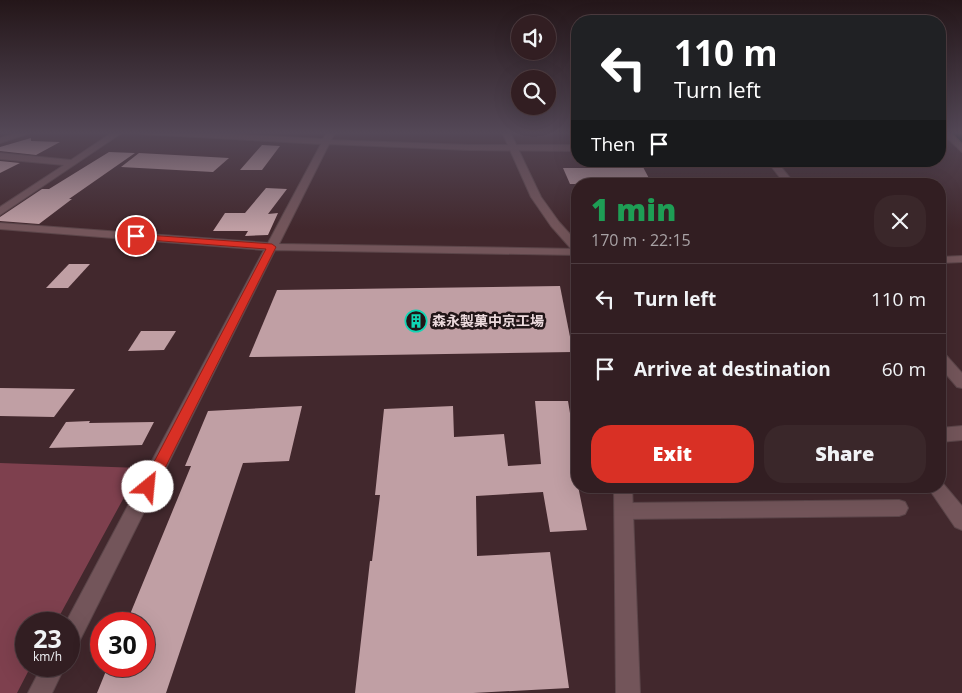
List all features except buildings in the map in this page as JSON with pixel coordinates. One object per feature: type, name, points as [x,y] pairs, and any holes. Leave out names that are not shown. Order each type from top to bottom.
[{"type":"street","points":[[0,212],[72,164]]},
{"type":"street","points":[[80,617],[314,164]]},
{"type":"street","points":[[521,164],[536,197],[571,243]]},
{"type":"street","points":[[775,167],[785,178]]},
{"type":"street","points":[[0,226],[272,247],[571,251]]},
{"type":"street","points":[[946,260],[962,259]]},
{"type":"street","points":[[946,365],[962,383]]},
{"type":"street","points":[[946,434],[962,433]]},
{"type":"street","points":[[623,493],[628,693]]},
{"type":"street","points":[[941,493],[962,521]]},
{"type":"street","points":[[624,511],[899,508]]},
{"type":"street","points":[[40,693],[48,677]]},
{"type":"shaded area","points":[[0,463],[140,468],[62,612],[15,612],[15,677],[25,677],[17,693],[0,693]]},
{"type":"place","name":"森永製菓中京工場","points":[[416,321]]},
{"type":"route","points":[[136,236],[272,247],[148,487]]}]
